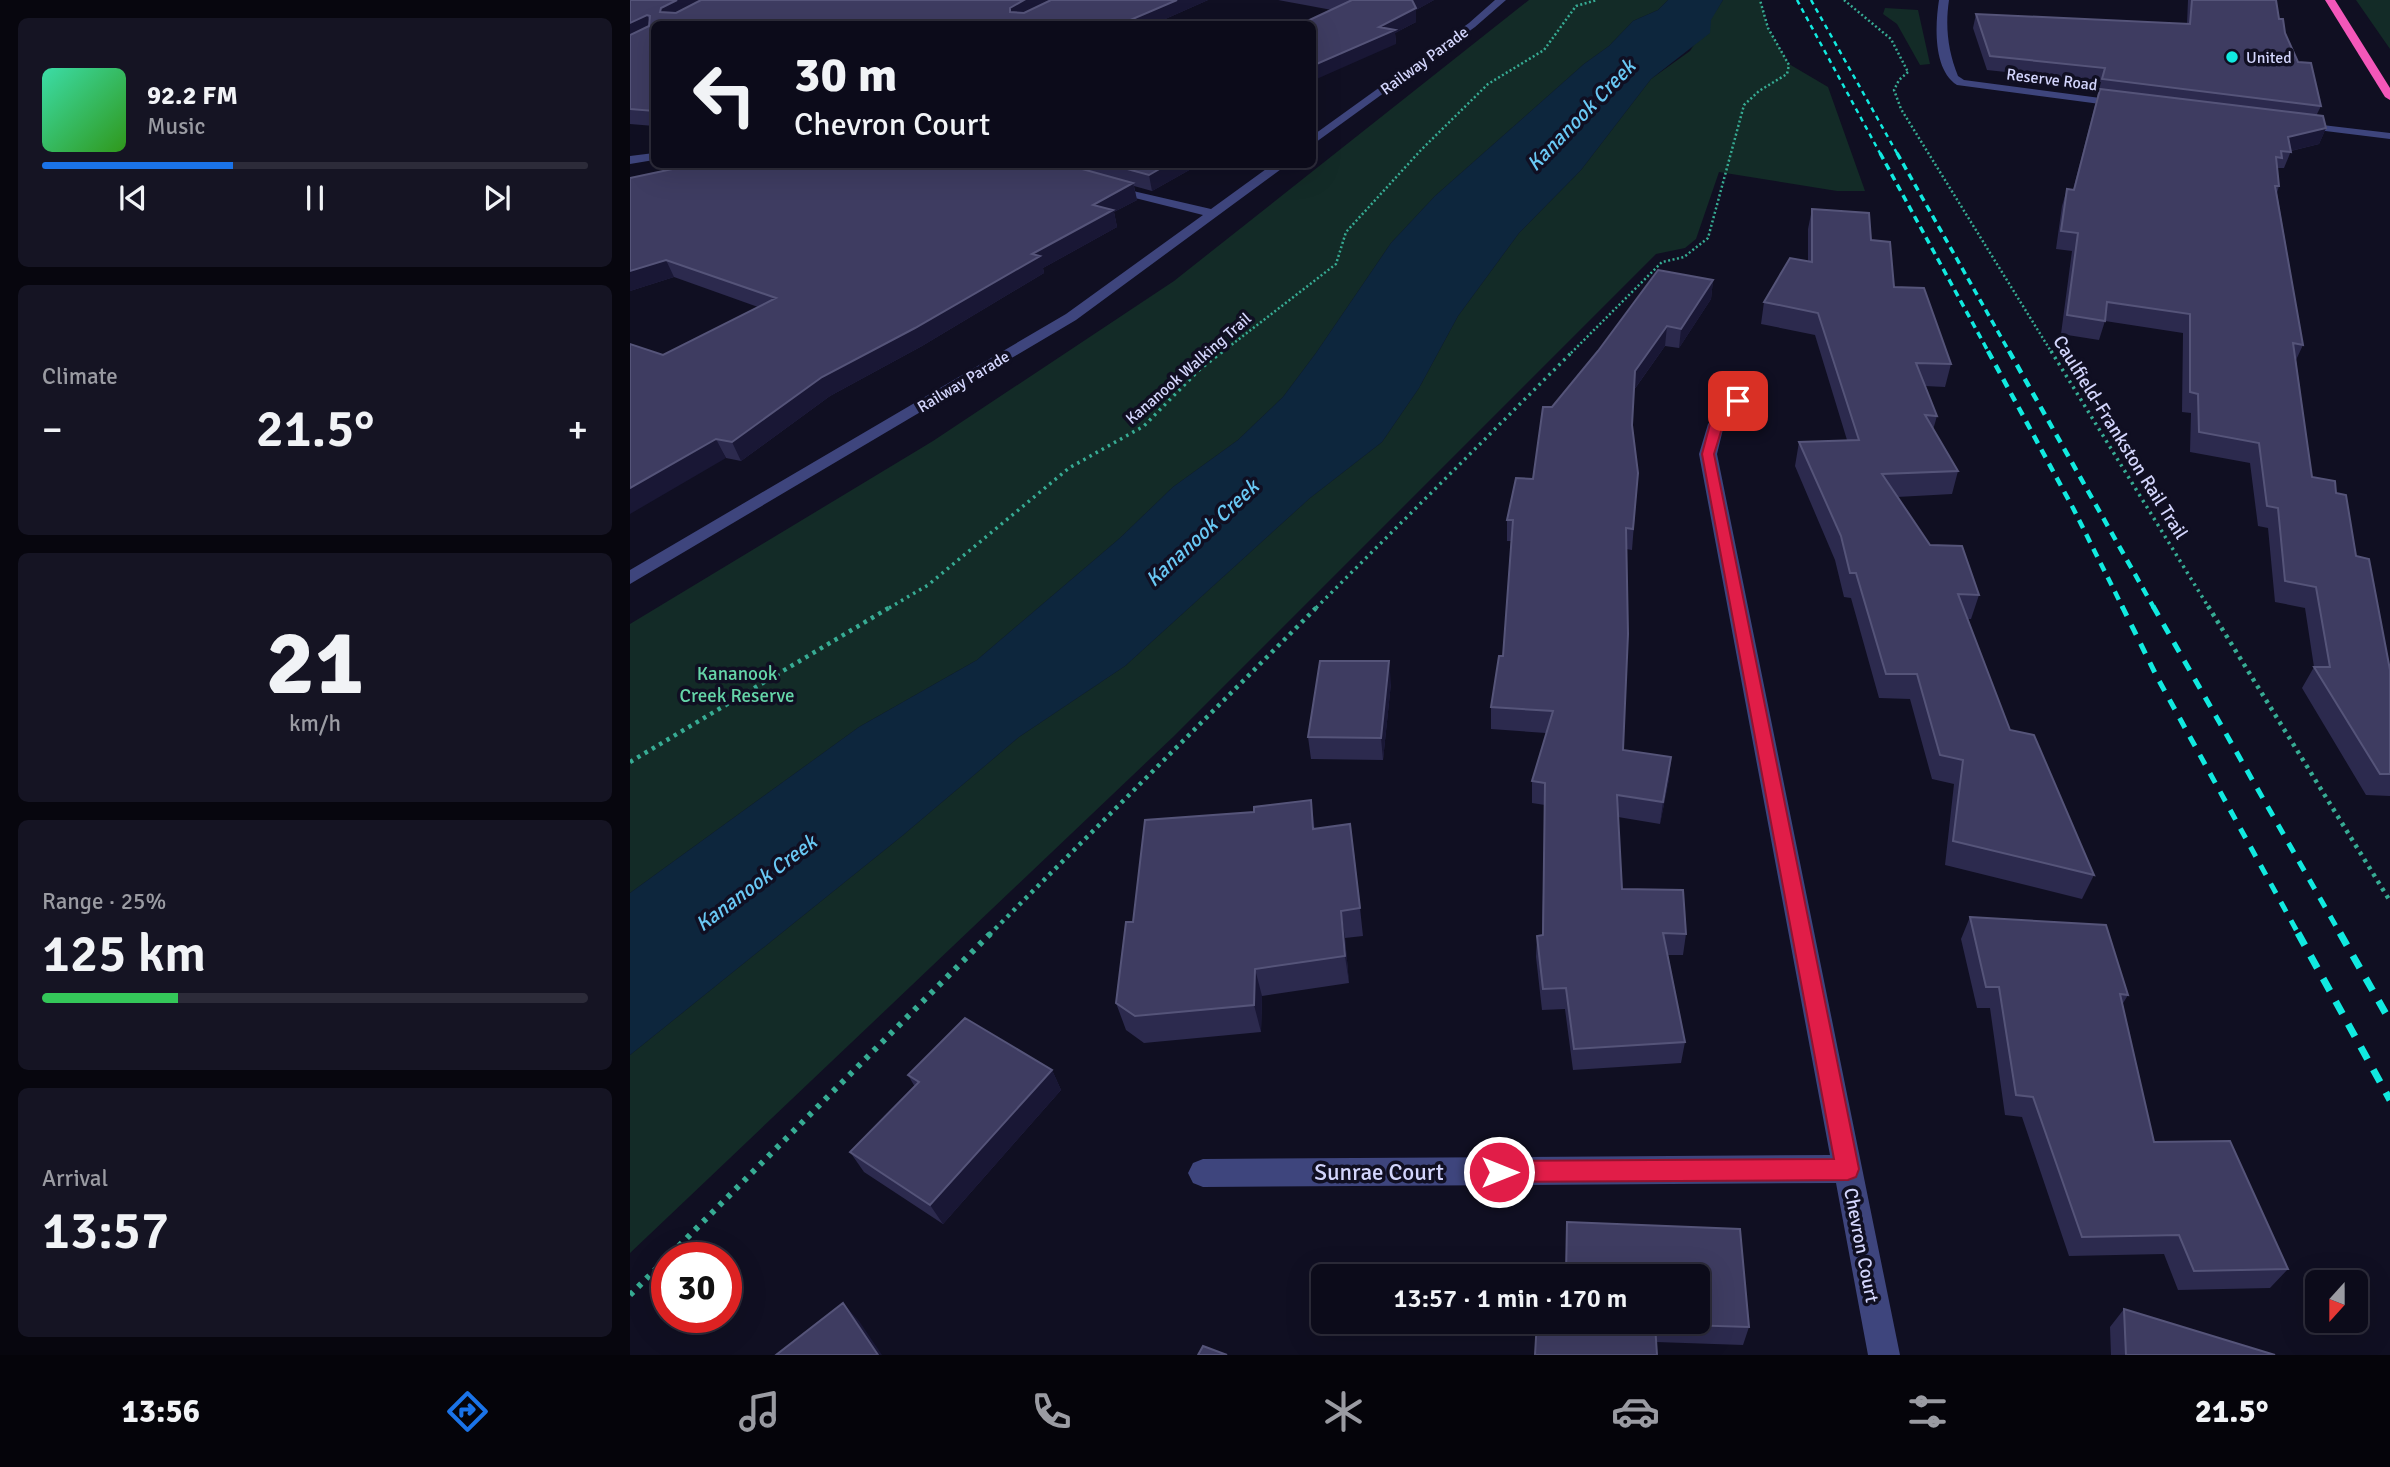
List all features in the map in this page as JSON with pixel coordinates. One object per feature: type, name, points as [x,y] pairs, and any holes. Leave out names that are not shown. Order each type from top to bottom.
[{"type":"highway","points":[[2330,0],[2390,97]]},
{"type":"street","name":"Railway Parade","points":[[1316,139],[1472,25],[1501,0]]},
{"type":"street","name":"Reserve Road","points":[[1944,0],[1940,23],[1945,56],[1952,78],[1961,83],[2133,105]]},
{"type":"street","points":[[2282,123],[2390,136]]},
{"type":"street","points":[[630,160],[651,157]]},
{"type":"street","name":"Railway Parade","points":[[630,578],[1071,317],[1277,168]]},
{"type":"street","points":[[1100,185],[1214,214]]},
{"type":"street","name":"Chevron Court","points":[[1738,401],[1717,424],[1708,454],[1884,1355]]},
{"type":"street","name":"Sunrae Court","points":[[1203,1173],[1848,1169]]},
{"type":"path","name":"Kananook Walking Trail","points":[[630,762],[928,585],[1069,468],[1144,426],[1199,370],[1336,264],[1346,232],[1421,150],[1488,84],[1544,50],[1576,6],[1597,0]]},
{"type":"path","points":[[630,1295],[1662,262],[1684,257],[1707,238],[1744,105],[1759,91],[1787,74],[1789,65],[1768,27],[1760,0]]},
{"type":"path","name":"Caulfield-Frankston Rail Trail","points":[[1844,0],[1888,34],[1904,57],[1908,72],[1899,80],[1894,90],[1901,109],[2390,901]]},
{"type":"green space","name":"Kananook Creek Reserve","points":[[1529,0],[1668,0],[1658,10],[1633,21],[1609,46],[1584,64],[1435,196],[1391,243],[1283,397],[1238,440],[1173,487],[1120,538],[977,660],[859,727],[630,893],[630,624],[933,441],[1174,281]]},
{"type":"green space","points":[[1723,0],[1760,0],[1768,28],[1789,64],[1828,87],[1865,191],[1837,191],[1719,172],[1696,239],[1685,248],[1656,254],[1173,737],[630,1253],[630,1055],[902,836],[1019,737],[1125,666],[1310,498],[1382,442],[1419,388],[1458,316],[1519,233],[1581,170],[1651,79],[1690,51]]},
{"type":"green space","points":[[2356,0],[2390,0],[2390,49]]},
{"type":"green space","points":[[1885,8],[1918,10],[1930,64],[1920,65],[1897,24],[1883,14]]},
{"type":"water","name":"Kananook Creek","points":[[1668,0],[1723,0],[1711,20],[1710,33],[1651,79],[1581,170],[1519,233],[1458,316],[1419,388],[1382,442],[1310,498],[1125,666],[1019,737],[902,836],[630,1055],[630,893],[859,727],[977,660],[1120,538],[1173,487],[1238,440],[1283,397],[1391,243],[1435,196],[1584,64],[1609,46],[1633,21],[1658,10]]},
{"type":"building","points":[[630,0],[677,0],[661,8],[660,12],[676,13],[701,0],[1024,0],[1010,8],[1010,12],[1024,13],[1051,0],[1177,0],[1128,21],[651,21],[651,111],[630,109],[630,35],[649,26],[650,16],[630,23]]},
{"type":"building","points":[[1352,0],[1412,0],[1416,8],[1379,27],[1395,30],[1316,64],[1316,21],[1307,21]]},
{"type":"building","points":[[2192,0],[2276,0],[2279,19],[2283,19],[2285,33],[2298,62],[2311,63],[2321,106],[2102,79],[2105,68],[1990,56],[1976,14],[2190,24]]},
{"type":"building","points":[[2100,89],[2323,116],[2326,128],[2288,137],[2291,152],[2281,151],[2282,158],[2276,157],[2279,186],[2275,186],[2303,345],[2293,343],[2312,477],[2335,481],[2336,493],[2346,495],[2356,556],[2369,559],[2390,670],[2390,774],[2380,774],[2314,667],[2330,667],[2316,587],[2285,581],[2278,508],[2267,506],[2259,443],[2199,432],[2198,394],[2190,392],[2190,314],[2107,302],[2105,321],[2067,315],[2078,233],[2061,231],[2067,189],[2074,190]]},
{"type":"building","points":[[677,168],[1079,168],[1133,183],[1093,205],[1113,210],[1032,254],[1040,256],[915,328],[822,377],[732,442],[716,439],[630,488],[630,344],[663,355],[776,298],[666,260],[630,271],[630,178]]},
{"type":"building","points":[[1124,168],[1161,168],[1149,175]]},
{"type":"building","points":[[1812,209],[1869,213],[1871,240],[1890,242],[1894,287],[1924,288],[1951,364],[1916,363],[1937,416],[1925,415],[1958,471],[1882,474],[1930,545],[1962,546],[1979,595],[1958,594],[2010,730],[2034,735],[2094,875],[1953,841],[1963,760],[1940,755],[1917,674],[1886,674],[1856,573],[1850,573],[1841,536],[1799,442],[1859,440],[1818,313],[1764,302],[1790,258],[1812,262]]},
{"type":"building","points":[[1658,270],[1713,280],[1681,329],[1667,326],[1635,371],[1632,425],[1638,473],[1633,529],[1626,528],[1628,634],[1623,750],[1671,757],[1663,802],[1617,795],[1622,889],[1683,890],[1686,934],[1663,933],[1685,1042],[1574,1049],[1566,988],[1543,989],[1537,936],[1543,935],[1545,783],[1532,781],[1553,711],[1491,707],[1499,656],[1503,656],[1513,520],[1507,520],[1516,478],[1533,479],[1543,407],[1552,407],[1598,351]]},
{"type":"building","points":[[1320,661],[1389,661],[1381,738],[1308,737]]},
{"type":"building","points":[[1311,800],[1313,829],[1350,824],[1360,908],[1341,911],[1345,956],[1255,969],[1254,1005],[1135,1016],[1116,1003],[1126,922],[1133,922],[1145,820],[1254,812],[1254,807]]},
{"type":"building","points":[[1970,917],[2106,925],[2128,995],[2120,994],[2154,1142],[2230,1141],[2288,1269],[2194,1271],[2179,1235],[2082,1237],[2033,1097],[2016,1095],[1999,987],[1986,987]]},
{"type":"building","points":[[965,1018],[1052,1070],[930,1205],[850,1152],[919,1082],[908,1075]]},
{"type":"building","points":[[1567,1222],[1740,1229],[1749,1327],[1710,1326],[1710,1264],[1566,1264]]},
{"type":"building","points":[[843,1303],[878,1355],[776,1355]]},
{"type":"building","points":[[2124,1309],[2275,1355],[2126,1355]]},
{"type":"building","points":[[1536,1334],[1656,1334],[1657,1355],[1535,1355]]},
{"type":"building","points":[[1203,1346],[1227,1355],[1198,1355]]},
{"type":"railway","points":[[1797,0],[1881,155]]},
{"type":"railway","points":[[1811,0],[1898,155]]},
{"type":"railway","points":[[1880,153],[1989,353]]},
{"type":"railway","points":[[1897,153],[2010,353]]},
{"type":"railway","points":[[1988,351],[2073,508],[2122,606]]},
{"type":"railway","points":[[2009,351],[2154,608]]},
{"type":"railway","points":[[2122,606],[2157,677],[2299,935]]},
{"type":"railway","points":[[2153,606],[2341,935]]},
{"type":"railway","points":[[2298,933],[2390,1100]]},
{"type":"railway","points":[[2340,933],[2390,1021]]},
{"type":"place","name":"United","points":[[2232,57]]},
{"type":"route","points":[[1499,1172],[1848,1169],[1708,454],[1717,424],[1738,401]]}]
